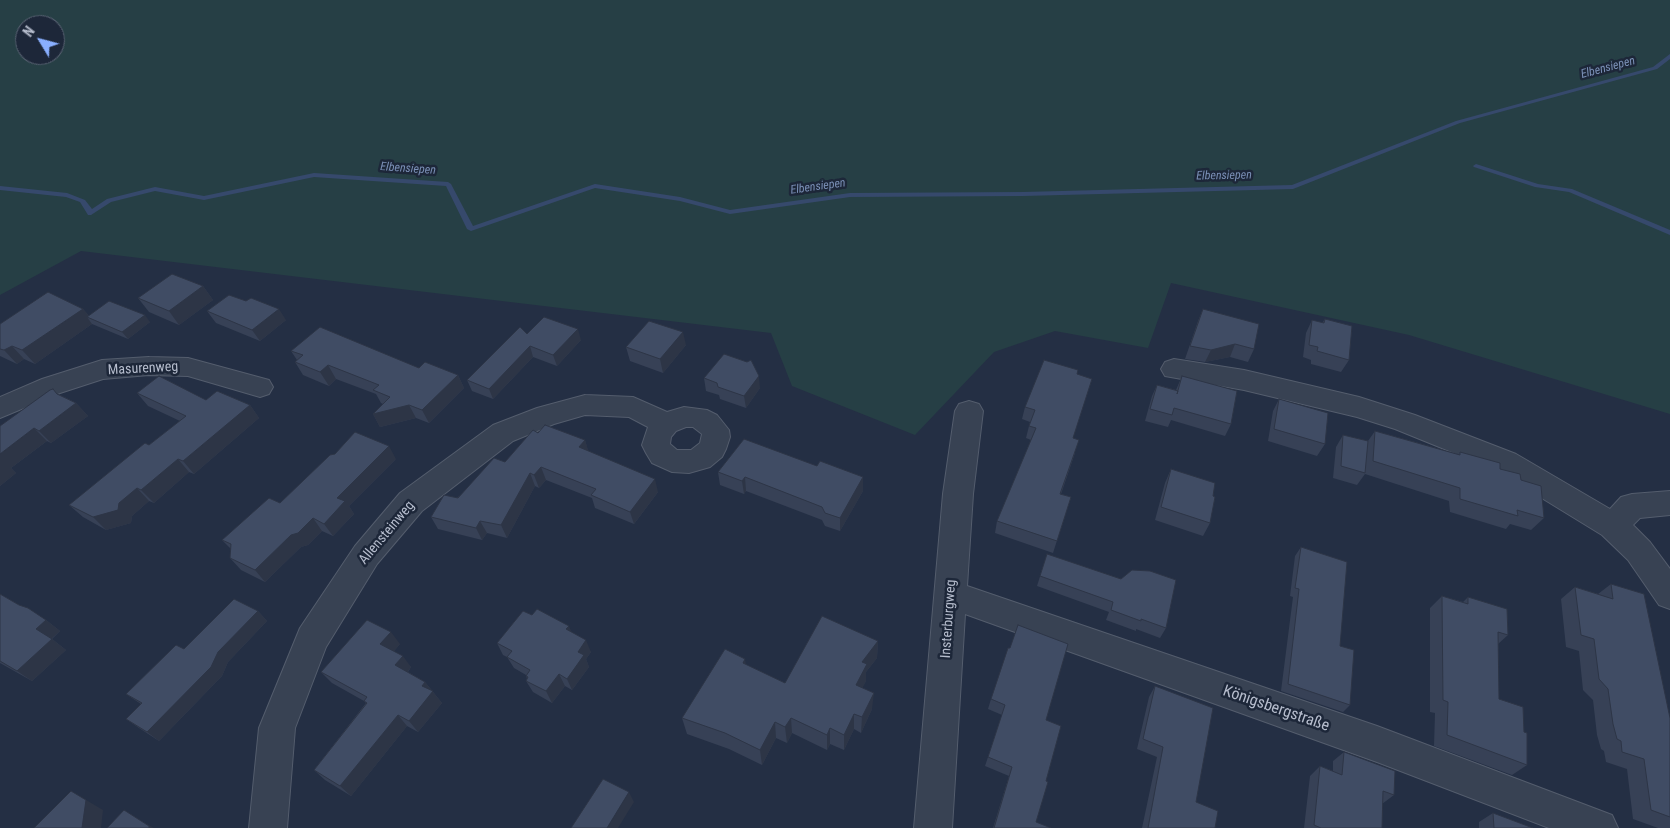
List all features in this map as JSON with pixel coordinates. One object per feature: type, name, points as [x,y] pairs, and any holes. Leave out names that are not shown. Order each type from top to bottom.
[{"type":"street","name":"Masurenweg","points":[[0,408],[50,386],[102,370],[149,366],[188,367],[260,387]]},
{"type":"street","points":[[1174,369],[1244,380],[1359,407],[1405,422],[1506,462],[1613,526],[1639,552],[1670,595]]},
{"type":"street","name":"Allensteinweg","points":[[268,828],[277,728],[312,639],[366,555],[411,502],[503,433],[547,415],[585,405],[633,407],[666,424]]},
{"type":"street","name":"Insterburgweg","points":[[934,828],[958,494],[970,411]]},
{"type":"street","points":[[1613,526],[1632,506],[1670,503]]},
{"type":"street","name":"Königsbergstraße","points":[[951,595],[1377,744],[1599,828]]},
{"type":"green space","points":[[0,0],[1670,0],[1670,414],[1409,335],[1171,283],[1148,348],[1055,331],[994,352],[915,435],[792,386],[771,333],[81,251],[0,295]]},
{"type":"building","points":[[172,274],[203,286],[169,311],[138,298]]},
{"type":"building","points":[[48,292],[83,309],[22,350],[12,346],[4,350],[0,349],[0,324]]},
{"type":"building","points":[[229,295],[246,301],[251,298],[279,309],[252,330],[207,311]]},
{"type":"building","points":[[109,301],[145,315],[122,332],[87,317]]},
{"type":"building","points":[[1203,309],[1259,324],[1254,349],[1235,344],[1211,350],[1190,346]]},
{"type":"building","points":[[544,317],[578,329],[553,355],[530,346],[489,389],[467,380],[520,327],[527,334]]},
{"type":"building","points":[[1325,319],[1352,326],[1349,360],[1317,351],[1318,347],[1309,345],[1312,320],[1324,323]]},
{"type":"building","points":[[649,321],[683,332],[660,359],[626,347]]},
{"type":"building","points":[[320,327],[419,368],[425,362],[458,375],[422,410],[409,405],[373,414],[390,397],[373,390],[379,385],[328,365],[320,372],[295,362],[303,355],[291,351]]},
{"type":"building","points":[[724,354],[747,362],[751,360],[759,376],[744,396],[718,387],[717,383],[704,378]]},
{"type":"building","points":[[1044,360],[1078,370],[1077,374],[1092,379],[1073,438],[1079,440],[1060,494],[1071,497],[1057,541],[997,521],[1036,428],[1029,426],[1035,410],[1025,407]]},
{"type":"building","points":[[159,376],[206,400],[217,391],[250,405],[183,461],[178,459],[141,490],[137,488],[119,503],[118,510],[93,517],[69,505],[145,443],[149,445],[186,416],[137,393]]},
{"type":"building","points":[[1182,376],[1237,391],[1231,424],[1174,408],[1172,415],[1150,409],[1157,385],[1178,391]]},
{"type":"building","points":[[53,389],[57,394],[76,403],[39,431],[34,428],[0,454],[0,426]]},
{"type":"building","points":[[1279,399],[1328,413],[1325,444],[1274,429]]},
{"type":"building","points":[[545,425],[585,440],[579,447],[655,479],[630,512],[591,495],[596,489],[541,467],[534,475],[530,473],[501,525],[480,521],[476,528],[431,517],[444,495],[458,498],[494,458],[505,462],[533,430],[538,433]]},
{"type":"building","points":[[1375,431],[1460,455],[1460,452],[1500,463],[1500,469],[1520,474],[1521,480],[1541,486],[1544,518],[1517,510],[1518,516],[1460,499],[1460,488],[1373,461]]},
{"type":"building","points":[[355,432],[389,446],[337,498],[345,501],[324,524],[313,518],[298,533],[291,535],[255,570],[230,558],[231,544],[222,540],[269,498],[280,503],[330,455],[335,454]]},
{"type":"building","points":[[1343,435],[1368,441],[1365,473],[1341,466]]},
{"type":"building","points":[[744,439],[817,466],[820,461],[863,477],[840,518],[825,513],[822,507],[745,477],[742,481],[718,472]]},
{"type":"building","points":[[1171,469],[1215,483],[1213,496],[1215,497],[1210,523],[1161,507]]},
{"type":"building","points":[[1301,547],[1347,562],[1340,646],[1354,650],[1350,705],[1288,684],[1299,589],[1295,588]]},
{"type":"building","points":[[1047,554],[1121,579],[1132,570],[1150,571],[1176,580],[1166,628],[1111,610],[1113,602],[1040,576]]},
{"type":"building","points":[[1611,584],[1644,594],[1670,718],[1670,817],[1651,810],[1644,759],[1622,752],[1621,741],[1617,739],[1613,724],[1608,689],[1599,679],[1594,639],[1581,635],[1575,587],[1613,599]]},
{"type":"building","points":[[0,594],[28,608],[46,620],[36,629],[52,639],[17,671],[0,661]]},
{"type":"building","points":[[1442,596],[1468,604],[1468,597],[1507,609],[1508,635],[1498,632],[1499,699],[1523,707],[1524,732],[1527,733],[1527,765],[1447,735],[1448,702],[1443,700]]},
{"type":"building","points":[[234,599],[258,611],[218,652],[211,667],[147,732],[126,719],[142,703],[126,694],[176,645],[184,649]]},
{"type":"building","points":[[537,609],[569,626],[566,629],[586,640],[578,652],[584,655],[567,679],[559,674],[546,691],[526,681],[528,677],[526,676],[530,670],[507,657],[512,651],[497,643],[523,611],[532,615]]},
{"type":"building","points":[[822,616],[878,641],[862,662],[867,664],[856,685],[874,693],[862,717],[854,714],[844,735],[830,728],[827,735],[791,718],[785,727],[775,722],[760,750],[725,733],[682,718],[725,649],[745,659],[743,663],[785,683]]},
{"type":"building","points":[[367,620],[391,632],[380,644],[403,656],[395,665],[425,682],[422,686],[433,691],[409,721],[398,715],[340,786],[314,770],[367,703],[364,701],[367,697],[321,672]]},
{"type":"building","points":[[1018,625],[1068,644],[1046,720],[1061,726],[1046,781],[1048,782],[1036,822],[1051,828],[994,828],[1012,767],[988,757],[1005,705],[991,699],[1008,648],[1010,648]]},
{"type":"building","points":[[1155,686],[1213,708],[1196,802],[1218,811],[1215,828],[1148,828],[1163,747],[1143,739]]},
{"type":"building","points":[[1344,752],[1395,771],[1394,795],[1383,791],[1382,828],[1321,828],[1314,825],[1320,766],[1342,775]]},
{"type":"building","points":[[603,779],[629,792],[607,828],[571,828]]},
{"type":"building","points":[[71,791],[86,800],[82,828],[34,828]]},
{"type":"building","points":[[124,810],[149,826],[149,828],[107,828]]},
{"type":"building","points":[[1493,813],[1533,828],[1494,828]]},
{"type":"waterway","name":"Elbensiepen","points":[[0,188],[67,195],[83,201],[91,213],[109,200],[155,189],[204,198],[314,175],[448,184],[471,229],[595,186],[680,199],[730,212],[850,195],[1023,194],[1293,187],[1458,122],[1655,68],[1670,56]]},
{"type":"waterway","points":[[1476,166],[1537,186],[1570,190],[1670,233]]}]
